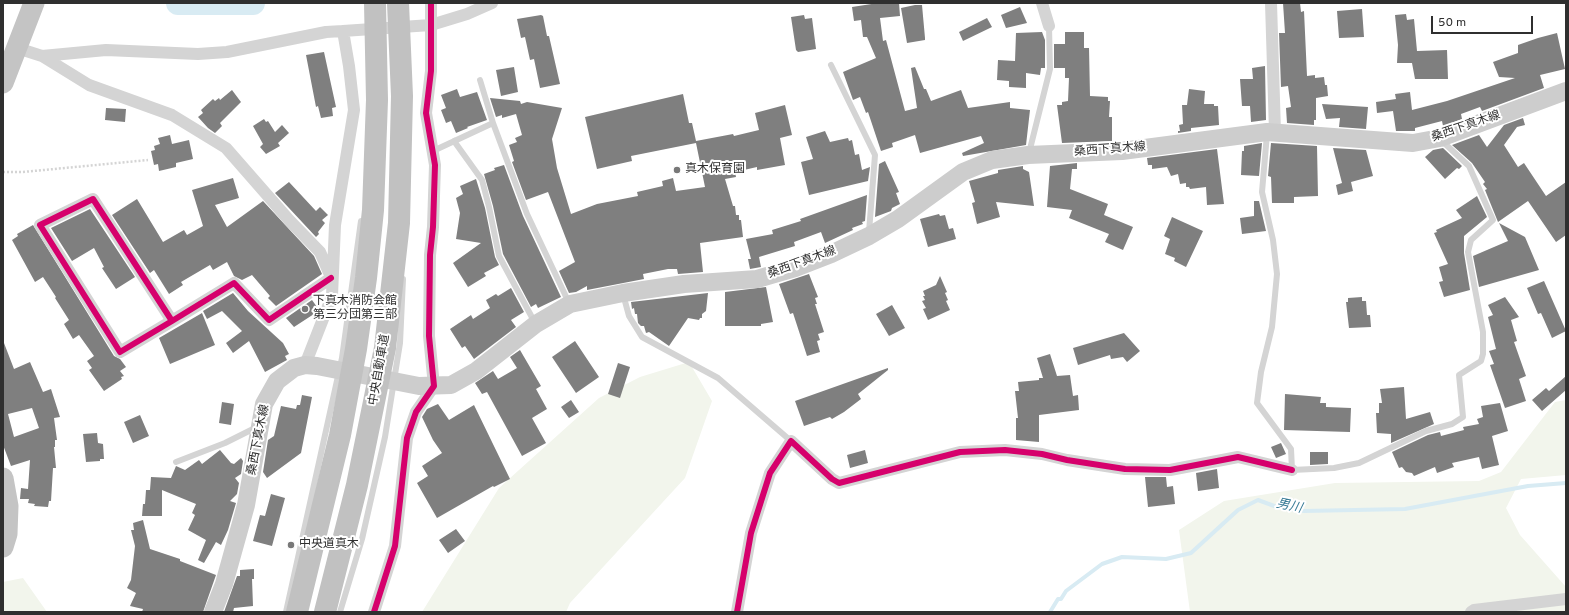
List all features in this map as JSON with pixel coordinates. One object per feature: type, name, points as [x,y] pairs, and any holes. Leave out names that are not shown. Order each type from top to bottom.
[{"type":"highway","points":[[3,83],[34,3]]},
{"type":"highway","points":[[297,612],[340,435],[356,349],[373,210],[377,100],[377,37],[375,3]]},
{"type":"highway","name":"中央自動車道","points":[[324,612],[357,485],[385,348],[399,223],[402,96],[398,3]]},
{"type":"highway","points":[[3,478],[8,506],[7,534],[3,547]]},
{"type":"main road","name":"桑西下真木線","points":[[213,612],[224,584],[246,505],[264,404],[277,381],[294,368],[311,366],[426,386],[451,385],[476,371],[536,324],[570,304],[623,293],[684,284],[757,279],[816,259],[869,236],[898,219],[963,172],[992,160],[1028,155],[1122,151],[1271,132],[1413,143],[1440,138],[1566,91]]},
{"type":"street","points":[[374,612],[395,546],[407,438],[426,386],[429,336],[430,256],[435,198],[435,165],[426,113],[431,71],[431,3]]},
{"type":"street","points":[[42,56],[106,50],[198,54],[227,52],[326,32],[431,25],[467,14],[492,3]]},
{"type":"street","points":[[1042,3],[1050,26]]},
{"type":"street","points":[[1271,3],[1271,132]]},
{"type":"street","points":[[311,366],[332,296],[335,225],[354,110],[343,31]]},
{"type":"street","points":[[20,41],[89,85],[172,115],[226,148],[289,220],[320,252],[332,280]]},
{"type":"street","points":[[172,321],[93,199],[40,225],[120,352],[172,321],[234,283],[268,320],[332,280]]},
{"type":"street","points":[[737,612],[751,533],[770,473],[791,442],[832,479],[840,483],[960,452],[1005,450],[1042,454],[1067,460],[1125,469],[1170,470],[1238,457],[1292,470]]},
{"type":"street","points":[[1471,612],[1474,610],[1566,599]]},
{"type":"lane","points":[[1028,155],[1050,69],[1050,26]]},
{"type":"lane","points":[[831,65],[875,155],[869,236]]},
{"type":"lane","points":[[480,80],[493,123],[527,214],[570,304]]},
{"type":"lane","points":[[402,96],[408,150]]},
{"type":"lane","points":[[367,175],[377,100]]},
{"type":"lane","points":[[432,151],[493,123]]},
{"type":"lane","points":[[1271,132],[1262,192],[1273,240],[1277,274],[1272,327],[1260,372],[1257,403],[1291,449],[1292,470],[1334,468],[1359,463],[1426,431],[1452,424],[1463,417],[1459,375],[1481,361],[1483,354],[1483,332],[1468,252],[1471,240],[1493,220],[1469,166],[1440,138]]},
{"type":"lane","points":[[454,141],[482,180],[489,207],[498,256],[536,324]]},
{"type":"lane","points":[[286,612],[342,358],[362,213]]},
{"type":"lane","points":[[340,612],[362,539],[385,437],[400,343],[404,275]]},
{"type":"lane","points":[[623,293],[629,316],[642,337],[718,378],[791,442]]},
{"type":"lane","points":[[176,462],[225,443],[260,426]]},
{"type":"path","points":[[3,172],[23,172],[148,160]]},
{"type":"shaded area","points":[[689,362],[712,401],[685,478],[570,603],[566,612],[422,612],[499,488],[599,398],[640,377]]},
{"type":"shaded area","points":[[1566,400],[1566,475],[1521,479],[1506,508],[1520,535],[1566,587],[1566,612],[1190,612],[1179,530],[1224,501],[1335,483],[1479,481],[1501,472],[1555,402]]},
{"type":"shaded area","points":[[23,578],[47,612],[3,612],[3,582]]},
{"type":"building","points":[[878,3],[899,3],[900,16],[880,18],[883,41],[886,40],[905,111],[917,108],[911,68],[915,67],[924,89],[926,89],[931,101],[961,90],[968,108],[1010,102],[1010,108],[1030,110],[1026,145],[963,156],[962,153],[984,143],[981,136],[920,153],[915,135],[892,143],[893,147],[881,151],[868,112],[866,113],[860,97],[853,100],[843,72],[876,58],[867,37],[863,37],[861,20],[854,21],[852,7]]},
{"type":"building","points":[[1283,3],[1300,3],[1301,12],[1304,11],[1307,76],[1315,75],[1315,78],[1324,77],[1325,85],[1327,85],[1328,96],[1316,98],[1316,120],[1314,120],[1314,125],[1287,123],[1286,108],[1291,107],[1288,86],[1281,87],[1279,33],[1285,33]]},
{"type":"building","points":[[922,5],[925,40],[907,43],[901,8]]},
{"type":"building","points":[[1020,7],[1027,23],[1006,28],[1001,15]]},
{"type":"building","points":[[1362,9],[1364,37],[1339,38],[1337,11]]},
{"type":"building","points":[[1406,14],[1407,20],[1414,19],[1417,51],[1447,50],[1448,79],[1415,79],[1412,63],[1397,63],[1398,45],[1395,15]]},
{"type":"building","points":[[541,15],[543,16],[547,36],[549,36],[560,84],[540,88],[534,59],[530,60],[525,37],[521,38],[517,19]]},
{"type":"building","points":[[804,15],[805,19],[812,18],[816,49],[798,52],[796,50],[791,17]]},
{"type":"building","points":[[987,18],[992,27],[963,41],[959,32]]},
{"type":"building","points":[[1042,32],[1045,40],[1045,68],[1041,68],[1040,75],[1026,73],[1026,88],[1009,87],[1009,81],[997,80],[998,60],[1015,61],[1016,33]]},
{"type":"building","points":[[1065,32],[1084,32],[1084,48],[1089,48],[1090,96],[1108,97],[1108,101],[1110,101],[1109,117],[1112,117],[1112,141],[1062,143],[1057,105],[1062,105],[1062,102],[1068,101],[1069,78],[1065,78],[1065,68],[1054,68],[1054,44],[1065,44]]},
{"type":"building","points":[[1557,33],[1565,69],[1540,75],[1544,88],[1482,111],[1480,107],[1461,114],[1462,119],[1443,126],[1442,121],[1415,128],[1415,131],[1396,131],[1393,111],[1377,113],[1376,102],[1396,99],[1395,94],[1410,92],[1412,110],[1447,101],[1515,78],[1499,77],[1493,62],[1518,53],[1518,45]]},
{"type":"building","points":[[324,52],[336,107],[332,108],[333,116],[321,118],[318,106],[316,107],[306,55]]},
{"type":"building","points":[[1265,66],[1266,120],[1251,122],[1250,106],[1242,106],[1240,79],[1253,79],[1252,68]]},
{"type":"building","points":[[514,67],[518,92],[501,96],[496,70]]},
{"type":"building","points":[[457,89],[460,97],[477,92],[487,120],[467,127],[468,128],[456,133],[451,121],[446,123],[441,110],[446,108],[441,95]]},
{"type":"building","points":[[1189,89],[1205,91],[1204,104],[1214,104],[1214,106],[1218,106],[1219,125],[1191,128],[1191,131],[1178,133],[1178,131],[1180,131],[1179,125],[1183,124],[1182,105],[1187,105]]},
{"type":"building","points":[[232,90],[241,102],[220,123],[222,126],[215,133],[198,117],[203,113],[201,110],[213,99],[215,101],[219,98],[220,100]]},
{"type":"building","points":[[683,94],[689,123],[692,123],[696,141],[733,134],[734,136],[759,130],[755,113],[785,105],[792,135],[780,138],[785,165],[757,170],[757,167],[735,172],[736,177],[725,179],[733,206],[735,206],[736,215],[739,215],[739,220],[741,220],[743,237],[700,243],[703,272],[678,274],[677,269],[668,269],[643,274],[644,279],[587,290],[587,286],[576,292],[569,293],[559,271],[575,262],[548,192],[526,200],[512,162],[514,161],[509,145],[517,142],[515,138],[522,135],[516,114],[502,118],[502,115],[496,117],[490,98],[520,101],[521,104],[527,102],[562,108],[552,139],[557,168],[571,214],[597,204],[638,196],[637,192],[663,186],[662,181],[673,178],[676,191],[705,187],[696,143],[631,156],[632,161],[597,169],[585,117]]},
{"type":"building","points":[[1322,104],[1368,107],[1366,129],[1339,127],[1340,118],[1326,119]]},
{"type":"building","points":[[106,108],[126,109],[125,122],[105,120]]},
{"type":"building","points":[[1523,118],[1525,125],[1517,127],[1504,145],[1518,167],[1524,163],[1546,196],[1566,182],[1566,235],[1556,242],[1528,201],[1498,222],[1485,190],[1487,189],[1483,184],[1485,182],[1472,163],[1452,145],[1479,135],[1487,147],[1504,125]]},
{"type":"building","points":[[264,119],[266,122],[268,121],[275,132],[282,125],[289,133],[278,143],[280,146],[266,154],[260,147],[263,144],[253,126]]},
{"type":"building","points":[[825,131],[830,142],[848,138],[849,141],[852,140],[855,155],[859,154],[862,170],[870,167],[868,181],[809,195],[801,162],[813,159],[806,137]]},
{"type":"building","points":[[170,135],[172,144],[189,140],[193,159],[176,163],[176,167],[159,171],[158,164],[154,165],[151,151],[155,150],[154,146],[160,144],[158,138]]},
{"type":"building","points":[[1262,143],[1259,176],[1241,175],[1242,151],[1244,151],[1244,146]]},
{"type":"building","points":[[1271,143],[1317,146],[1318,196],[1294,197],[1294,203],[1272,203],[1271,177],[1268,176]]},
{"type":"building","points":[[1333,148],[1366,150],[1373,176],[1351,182],[1353,191],[1338,195],[1336,185],[1342,183]]},
{"type":"building","points":[[1443,148],[1462,166],[1459,169],[1457,168],[1445,179],[1425,157],[1433,150]]},
{"type":"building","points":[[1217,149],[1224,204],[1207,205],[1206,187],[1190,189],[1189,187],[1186,187],[1186,183],[1180,184],[1178,174],[1171,176],[1167,167],[1152,169],[1152,165],[1148,165],[1147,158]]},
{"type":"building","points":[[885,161],[899,192],[896,193],[900,204],[892,208],[891,211],[875,217],[879,164]]},
{"type":"building","points":[[1077,163],[1077,169],[1072,169],[1070,189],[1108,204],[1104,215],[1133,227],[1123,250],[1105,242],[1109,234],[1069,218],[1072,210],[1047,207],[1050,166]]},
{"type":"building","points":[[504,165],[523,216],[561,297],[538,308],[536,304],[531,307],[503,254],[493,206],[484,174],[495,170],[494,168]]},
{"type":"building","points":[[1023,166],[1023,169],[1029,172],[1034,206],[996,202],[1000,217],[977,224],[972,203],[975,202],[969,181],[998,173],[998,170]]},
{"type":"building","points":[[233,178],[239,198],[215,205],[227,227],[263,201],[314,256],[322,274],[276,306],[268,298],[270,296],[252,275],[242,280],[234,276],[227,262],[213,270],[210,265],[181,282],[183,285],[169,294],[154,270],[150,273],[112,215],[137,199],[163,242],[184,230],[187,235],[203,226],[192,190]]},
{"type":"building","points":[[476,179],[485,208],[495,257],[499,265],[484,273],[486,276],[468,287],[453,263],[481,243],[456,239],[460,213],[456,198],[463,194],[460,186]]},
{"type":"building","points":[[289,182],[316,211],[320,207],[328,215],[322,220],[325,223],[316,237],[275,193]]},
{"type":"building","points":[[867,195],[865,221],[862,222],[863,224],[852,228],[853,230],[825,243],[821,232],[794,242],[795,246],[759,257],[761,267],[750,269],[748,259],[751,259],[746,239],[773,234],[772,230],[801,221],[800,219]]},
{"type":"building","points":[[1477,196],[1487,217],[1464,236],[1464,253],[1470,290],[1444,297],[1439,282],[1443,281],[1439,267],[1448,264],[1434,233],[1437,232],[1436,230],[1462,218],[1456,210]]},
{"type":"building","points":[[1254,201],[1259,201],[1266,231],[1242,234],[1240,218],[1254,216]]},
{"type":"building","points":[[90,209],[135,277],[116,289],[102,268],[104,267],[94,248],[72,261],[51,228]]},
{"type":"building","points":[[939,214],[940,216],[945,215],[949,229],[953,228],[956,239],[928,247],[920,219]]},
{"type":"building","points":[[1172,217],[1203,231],[1186,267],[1174,261],[1175,258],[1165,254],[1170,239],[1164,236]]},
{"type":"building","points":[[1499,223],[1525,237],[1539,270],[1479,287],[1473,256],[1508,241]]},
{"type":"building","points":[[33,225],[114,356],[120,359],[126,367],[120,371],[124,376],[121,377],[122,379],[104,391],[89,370],[92,368],[87,361],[94,356],[79,335],[73,339],[64,324],[69,320],[55,298],[56,297],[43,277],[35,282],[12,240],[18,236],[17,234]]},
{"type":"building","points":[[809,274],[818,297],[815,298],[817,304],[815,304],[824,332],[818,334],[820,340],[817,341],[820,352],[807,356],[793,313],[790,314],[779,284]]},
{"type":"building","points":[[940,276],[947,292],[945,293],[948,300],[946,301],[950,310],[928,320],[923,309],[926,308],[922,301],[925,300],[923,291],[936,285]]},
{"type":"building","points":[[1544,281],[1566,331],[1552,338],[1541,313],[1538,314],[1527,288]]},
{"type":"building","points":[[766,287],[773,322],[761,324],[761,326],[725,326],[725,292]]},
{"type":"building","points":[[511,288],[524,312],[511,320],[516,327],[474,359],[465,346],[462,348],[450,329],[471,315],[473,319],[490,308],[486,300],[496,294],[498,296]]},
{"type":"building","points":[[233,293],[248,311],[283,343],[289,354],[285,356],[287,360],[265,372],[249,341],[233,353],[226,343],[242,331],[222,311],[207,319],[203,311]]},
{"type":"building","points":[[708,293],[706,311],[702,314],[702,318],[699,320],[688,318],[669,346],[649,332],[646,333],[644,326],[641,326],[638,323],[637,314],[635,314],[634,308],[632,309],[631,302]]},
{"type":"building","points":[[1362,297],[1362,301],[1366,301],[1367,315],[1370,315],[1371,327],[1349,328],[1346,302],[1348,302],[1348,298]]},
{"type":"building","points":[[1505,297],[1519,317],[1511,320],[1517,341],[1514,342],[1526,376],[1519,379],[1526,401],[1505,408],[1490,365],[1494,364],[1489,351],[1496,349],[1488,317],[1493,315],[1488,305]]},
{"type":"building","name":"下真木消防会館 第三分団第三部","points":[[312,300],[317,307],[312,311],[314,314],[294,327],[286,318]]},
{"type":"building","points":[[892,305],[905,328],[889,336],[876,314]]},
{"type":"building","points":[[202,313],[215,345],[170,364],[159,338]]},
{"type":"building","points":[[1124,333],[1140,351],[1127,362],[1123,357],[1111,359],[1110,355],[1078,365],[1073,348]]},
{"type":"building","points":[[575,341],[599,377],[576,393],[552,357]]},
{"type":"building","points":[[4,343],[14,369],[30,362],[43,392],[51,389],[60,417],[54,418],[57,440],[55,440],[54,447],[56,468],[53,468],[51,501],[49,501],[48,507],[34,506],[35,504],[28,503],[29,499],[20,499],[21,488],[28,489],[30,460],[11,466],[3,445]],"holes":[[[32,408],[39,428],[14,437],[8,414]]]},
{"type":"building","points":[[520,350],[541,386],[536,389],[547,409],[532,418],[546,443],[522,456],[487,392],[482,394],[475,383],[493,371],[498,379],[517,368],[510,357]]},
{"type":"building","points":[[1050,354],[1057,376],[1070,375],[1073,396],[1078,395],[1079,410],[1039,415],[1039,442],[1016,440],[1016,418],[1018,418],[1015,391],[1019,391],[1018,382],[1039,380],[1039,378],[1043,378],[1037,358]]},
{"type":"building","points":[[618,363],[630,367],[620,398],[608,394]]},
{"type":"building","points":[[888,368],[888,370],[858,394],[861,399],[844,412],[832,419],[830,417],[804,426],[795,401]]},
{"type":"building","points":[[1566,376],[1566,390],[1542,411],[1532,400],[1546,388],[1549,391]]},
{"type":"building","points":[[1404,387],[1406,419],[1430,412],[1434,424],[1391,443],[1391,434],[1377,433],[1376,413],[1379,413],[1379,403],[1382,403],[1380,389]]},
{"type":"building","points":[[1285,394],[1321,397],[1320,403],[1326,403],[1326,407],[1351,408],[1350,432],[1284,430]]},
{"type":"building","points":[[302,395],[312,397],[301,453],[267,478],[263,472],[268,440],[274,436],[281,406],[296,409],[297,405],[300,405]]},
{"type":"building","points":[[571,400],[579,412],[569,418],[561,407]]},
{"type":"building","points":[[222,402],[234,404],[231,425],[219,423]]},
{"type":"building","points":[[1500,403],[1508,431],[1492,436],[1499,465],[1482,469],[1479,457],[1452,463],[1454,467],[1437,473],[1435,467],[1414,476],[1412,473],[1406,472],[1402,467],[1399,468],[1392,452],[1428,435],[1440,432],[1441,436],[1464,430],[1463,427],[1479,424],[1477,419],[1483,417],[1481,406]]},
{"type":"building","points":[[438,404],[449,420],[474,405],[510,479],[494,487],[493,486],[437,518],[417,483],[428,476],[422,466],[442,453],[433,440],[422,417],[427,409]]},
{"type":"building","points":[[140,415],[149,436],[133,443],[124,422]]},
{"type":"building","points":[[97,433],[98,443],[103,444],[104,459],[100,459],[100,461],[86,462],[83,434]]},
{"type":"building","points":[[1281,443],[1286,454],[1276,458],[1271,447]]},
{"type":"building","points":[[220,450],[231,463],[234,464],[241,458],[243,461],[241,474],[235,478],[239,483],[237,494],[230,501],[236,503],[228,530],[221,545],[216,542],[204,563],[198,560],[206,540],[188,530],[195,515],[192,513],[196,504],[162,490],[162,516],[142,516],[143,504],[145,504],[146,490],[150,490],[151,477],[171,478],[176,466],[185,470],[199,460],[202,464]]},
{"type":"building","points":[[865,450],[868,463],[850,468],[847,455]]},
{"type":"building","points":[[1310,452],[1328,452],[1328,464],[1310,465]]},
{"type":"building","points":[[1217,469],[1219,488],[1198,491],[1196,473]]},
{"type":"building","points":[[1145,477],[1166,477],[1167,487],[1173,486],[1175,504],[1148,507]]},
{"type":"building","points":[[271,494],[285,498],[272,546],[253,541],[260,515],[265,516]]},
{"type":"building","points":[[143,520],[150,549],[180,559],[180,561],[216,575],[203,612],[142,612],[143,609],[130,606],[136,593],[127,588],[131,580],[135,546],[131,530],[134,530],[133,523]]},
{"type":"building","points":[[456,529],[465,541],[448,553],[439,540]]},
{"type":"building","points":[[254,569],[254,579],[252,579],[253,606],[234,608],[233,612],[224,612],[237,576],[240,576],[240,570]]},
{"type":"waterway","points":[[178,3],[253,3]]},
{"type":"waterway","name":"男川","points":[[1050,612],[1058,599],[1061,599],[1066,591],[1102,564],[1122,557],[1166,559],[1191,553],[1238,510],[1258,500],[1277,507],[1304,511],[1405,509],[1528,486],[1566,483]]},
{"type":"cycle path","points":[[374,612],[395,546],[407,438],[416,412],[434,386],[429,336],[430,255],[433,227],[435,165],[426,113],[431,71],[431,3]]},
{"type":"cycle path","points":[[172,321],[93,199],[40,225],[120,352],[172,321],[234,283],[269,320],[331,278]]},
{"type":"cycle path","points":[[737,612],[751,533],[770,473],[791,441],[832,479],[839,483],[960,452],[1005,450],[1042,454],[1067,460],[1125,469],[1170,470],[1238,457],[1292,470]]},
{"type":"place","name":"真木保育園","points":[[677,170]]},
{"type":"place","name":"下真木消防会館 第三分団第三部","points":[[305,309]]},
{"type":"place","name":"中央道真木","points":[[291,545]]}]
